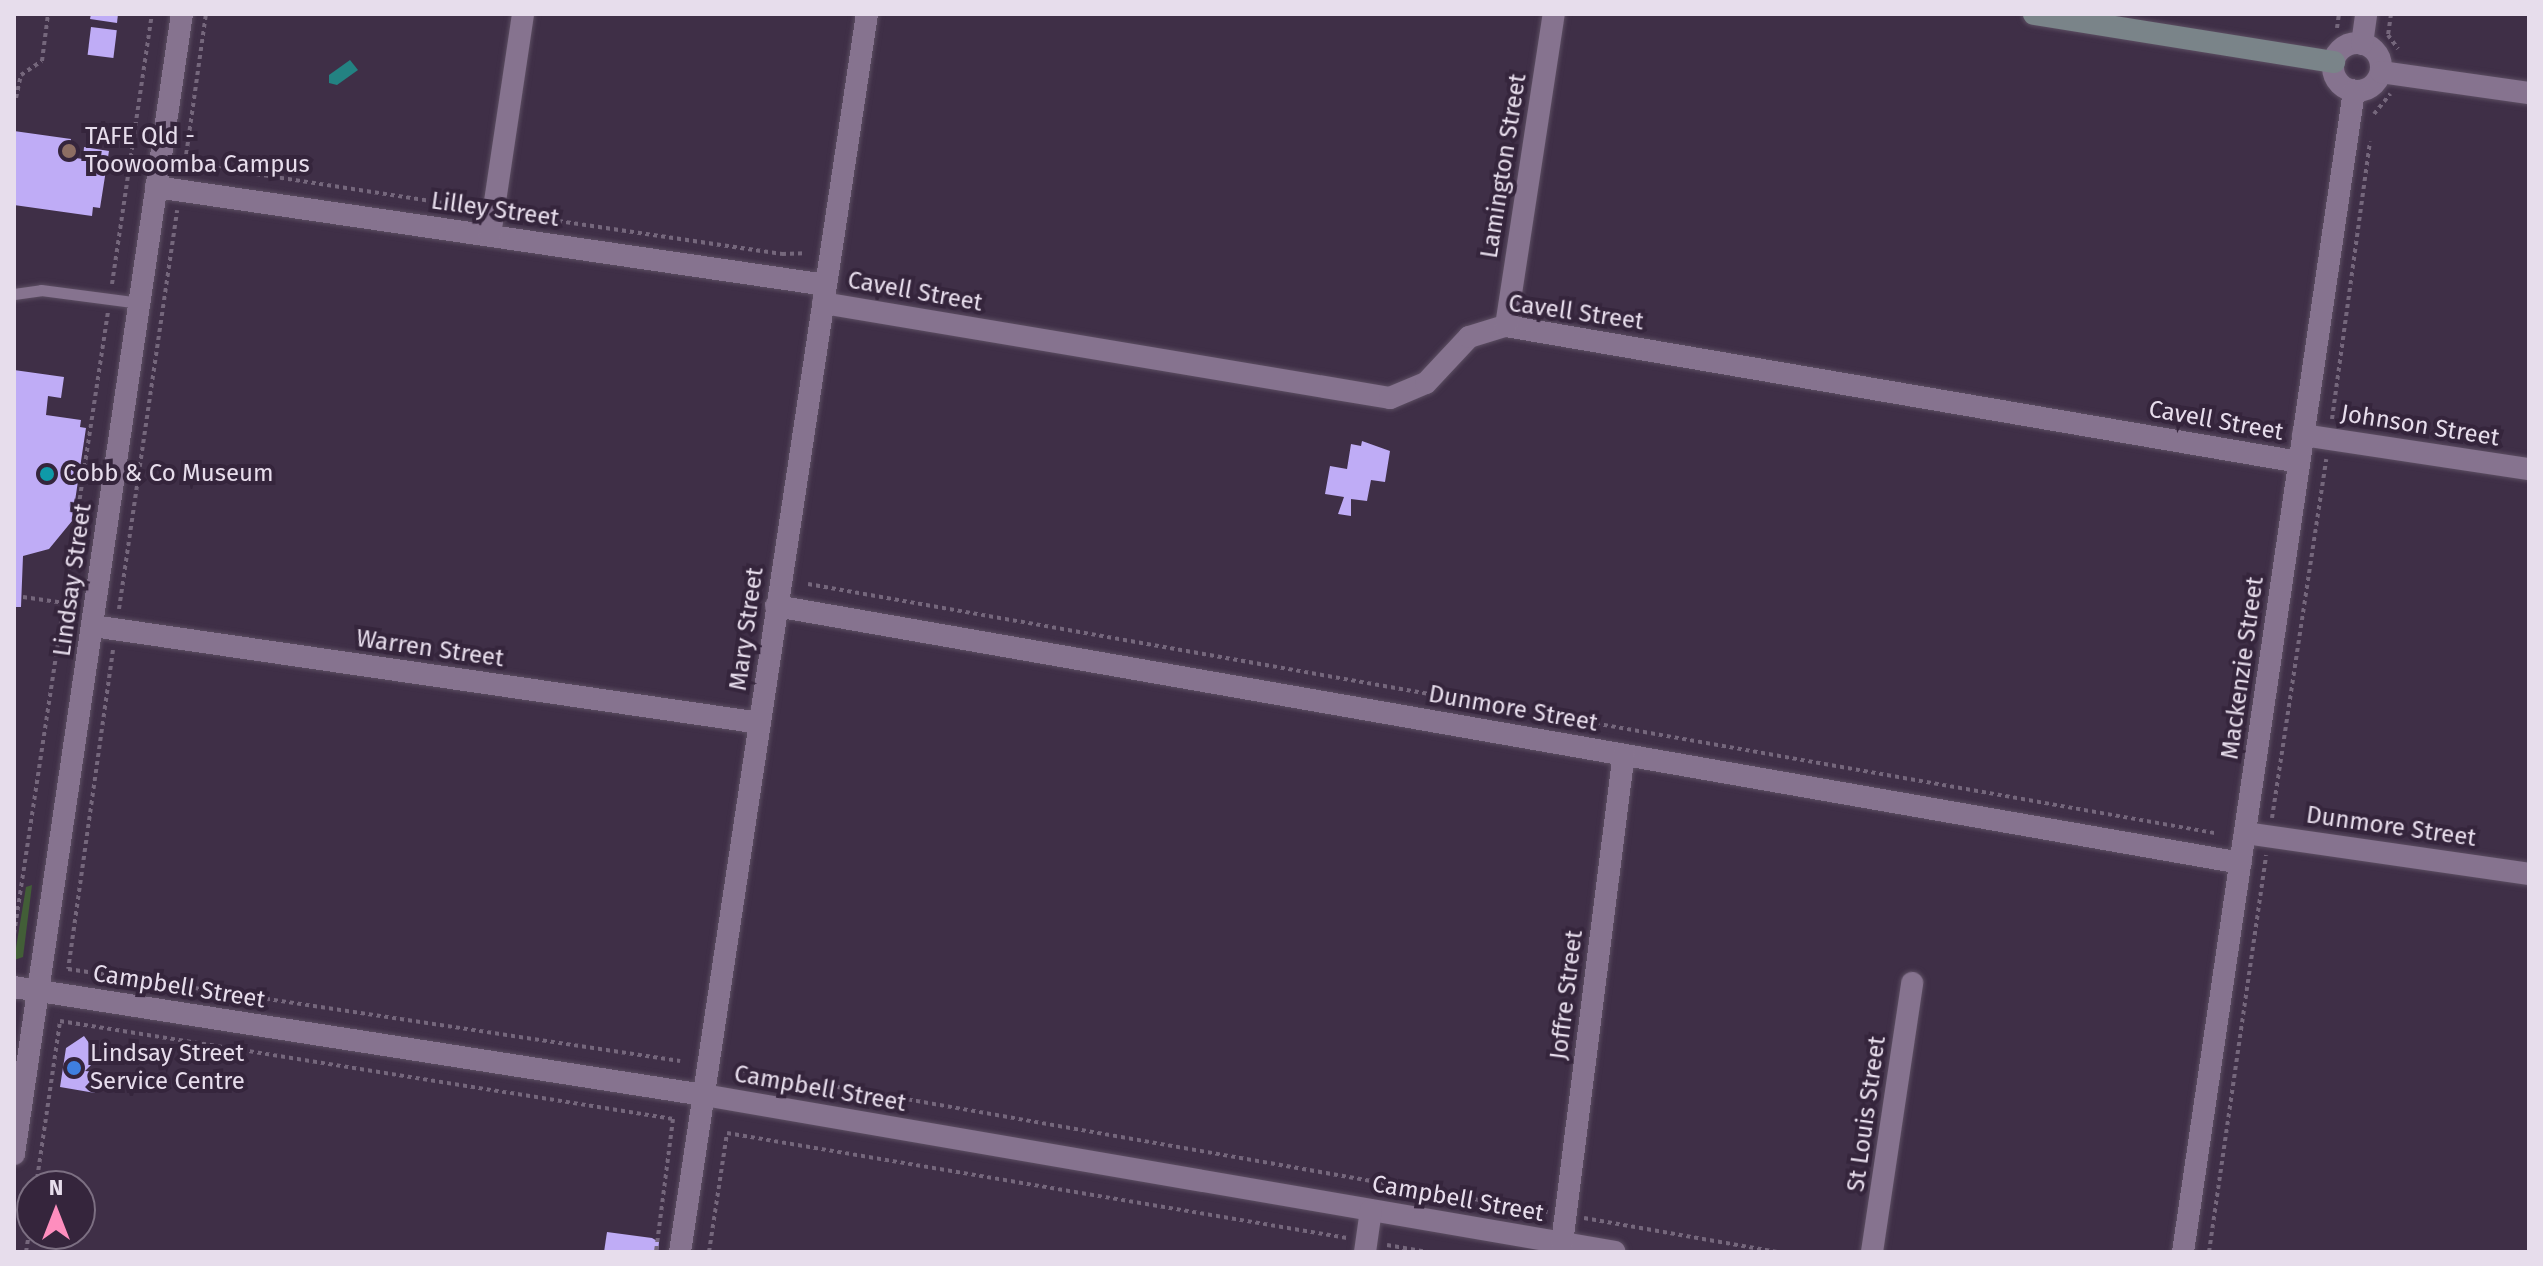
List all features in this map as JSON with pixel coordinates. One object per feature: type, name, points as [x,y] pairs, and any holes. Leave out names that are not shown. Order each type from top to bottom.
[{"type":"main road","points":[[2034,14],[2334,62]]},
{"type":"street","name":"Lindsay Street","points":[[14,1154],[182,14]]},
{"type":"street","points":[[490,235],[523,14]]},
{"type":"street","name":"Mary Street","points":[[680,1252],[867,14]]},
{"type":"street","name":"Lamington Street","points":[[1506,326],[1554,14]]},
{"type":"street","points":[[2362,44],[2366,14]]},
{"type":"street","points":[[2362,44],[2377,54],[2381,72],[2371,86],[2354,91],[2339,83],[2334,62],[2347,46],[2362,44]]},
{"type":"street","points":[[2381,72],[2529,93]]},
{"type":"street","name":"Mackenzie Street","points":[[2183,1252],[2354,91]]},
{"type":"street","name":"Lilley Street","points":[[156,187],[490,235],[824,294]]},
{"type":"street","name":"Cavell Street","points":[[824,294],[1390,398],[1426,383],[1469,337],[1506,326],[2299,462]]},
{"type":"street","name":"Johnson Street","points":[[2303,435],[2529,469]]},
{"type":"street","name":"Dunmore Street","points":[[776,606],[2241,863]]},
{"type":"street","name":"Warren Street","points":[[93,626],[760,723]]},
{"type":"street","name":"Joffre Street","points":[[1562,1243],[1624,755]]},
{"type":"street","name":"Dunmore Street","points":[[2245,833],[2529,874]]},
{"type":"street","name":"St Louis Street","points":[[1872,1252],[1912,983]]},
{"type":"street","name":"Campbell Street","points":[[14,987],[704,1095],[1615,1252]]},
{"type":"street","points":[[1366,1247],[1371,1210]]},
{"type":"lane","points":[[14,294],[41,290],[140,303]]},
{"type":"path","points":[[16,98],[21,75],[42,61],[48,14]]},
{"type":"path","points":[[14,934],[152,14]]},
{"type":"path","points":[[206,14],[68,969],[680,1061]]},
{"type":"path","points":[[2337,28],[2339,14]]},
{"type":"path","points":[[2391,14],[2388,35],[2398,49]]},
{"type":"path","points":[[2209,1252],[2329,439],[2374,110],[2390,94]]},
{"type":"path","points":[[808,584],[2215,833]]},
{"type":"path","points":[[23,597],[65,603]]},
{"type":"path","points":[[38,1170],[60,1021],[673,1119],[656,1252]]},
{"type":"path","points":[[735,1069],[1777,1252]]},
{"type":"path","points":[[709,1252],[727,1133],[1366,1247],[1427,1252]]},
{"type":"shaded area","points":[[350,60],[358,70],[337,85],[329,83],[329,75]]},
{"type":"shaded area","points":[[32,885],[23,957],[14,960],[26,887]]},
{"type":"building","points":[[91,14],[118,14],[117,23],[90,19]]},
{"type":"building","points":[[91,27],[117,30],[113,58],[88,55]]},
{"type":"building","points":[[14,131],[71,139],[68,157],[83,159],[84,147],[109,151],[100,208],[93,207],[92,216],[14,205]]},
{"type":"building","name":"Cobb & Co Museum","points":[[14,370],[64,377],[61,398],[48,396],[46,415],[81,420],[80,427],[86,428],[72,521],[49,549],[23,556],[21,607],[14,607]]},
{"type":"building","points":[[1362,441],[1390,451],[1385,482],[1371,480],[1367,501],[1351,499],[1351,516],[1338,514],[1344,497],[1325,494],[1330,466],[1347,469],[1351,444],[1361,446]]},
{"type":"building","points":[[84,1036],[99,1057],[85,1071],[98,1072],[95,1093],[60,1087],[66,1048]]},
{"type":"building","points":[[607,1232],[652,1238],[659,1242],[658,1252],[604,1252]]},
{"type":"place","name":"TAFE Qld - Toowoomba Campus","points":[[69,151]]},
{"type":"place","name":"Cobb & Co Museum","points":[[47,474]]},
{"type":"place","name":"Lindsay Street Service Centre","points":[[74,1068]]}]
